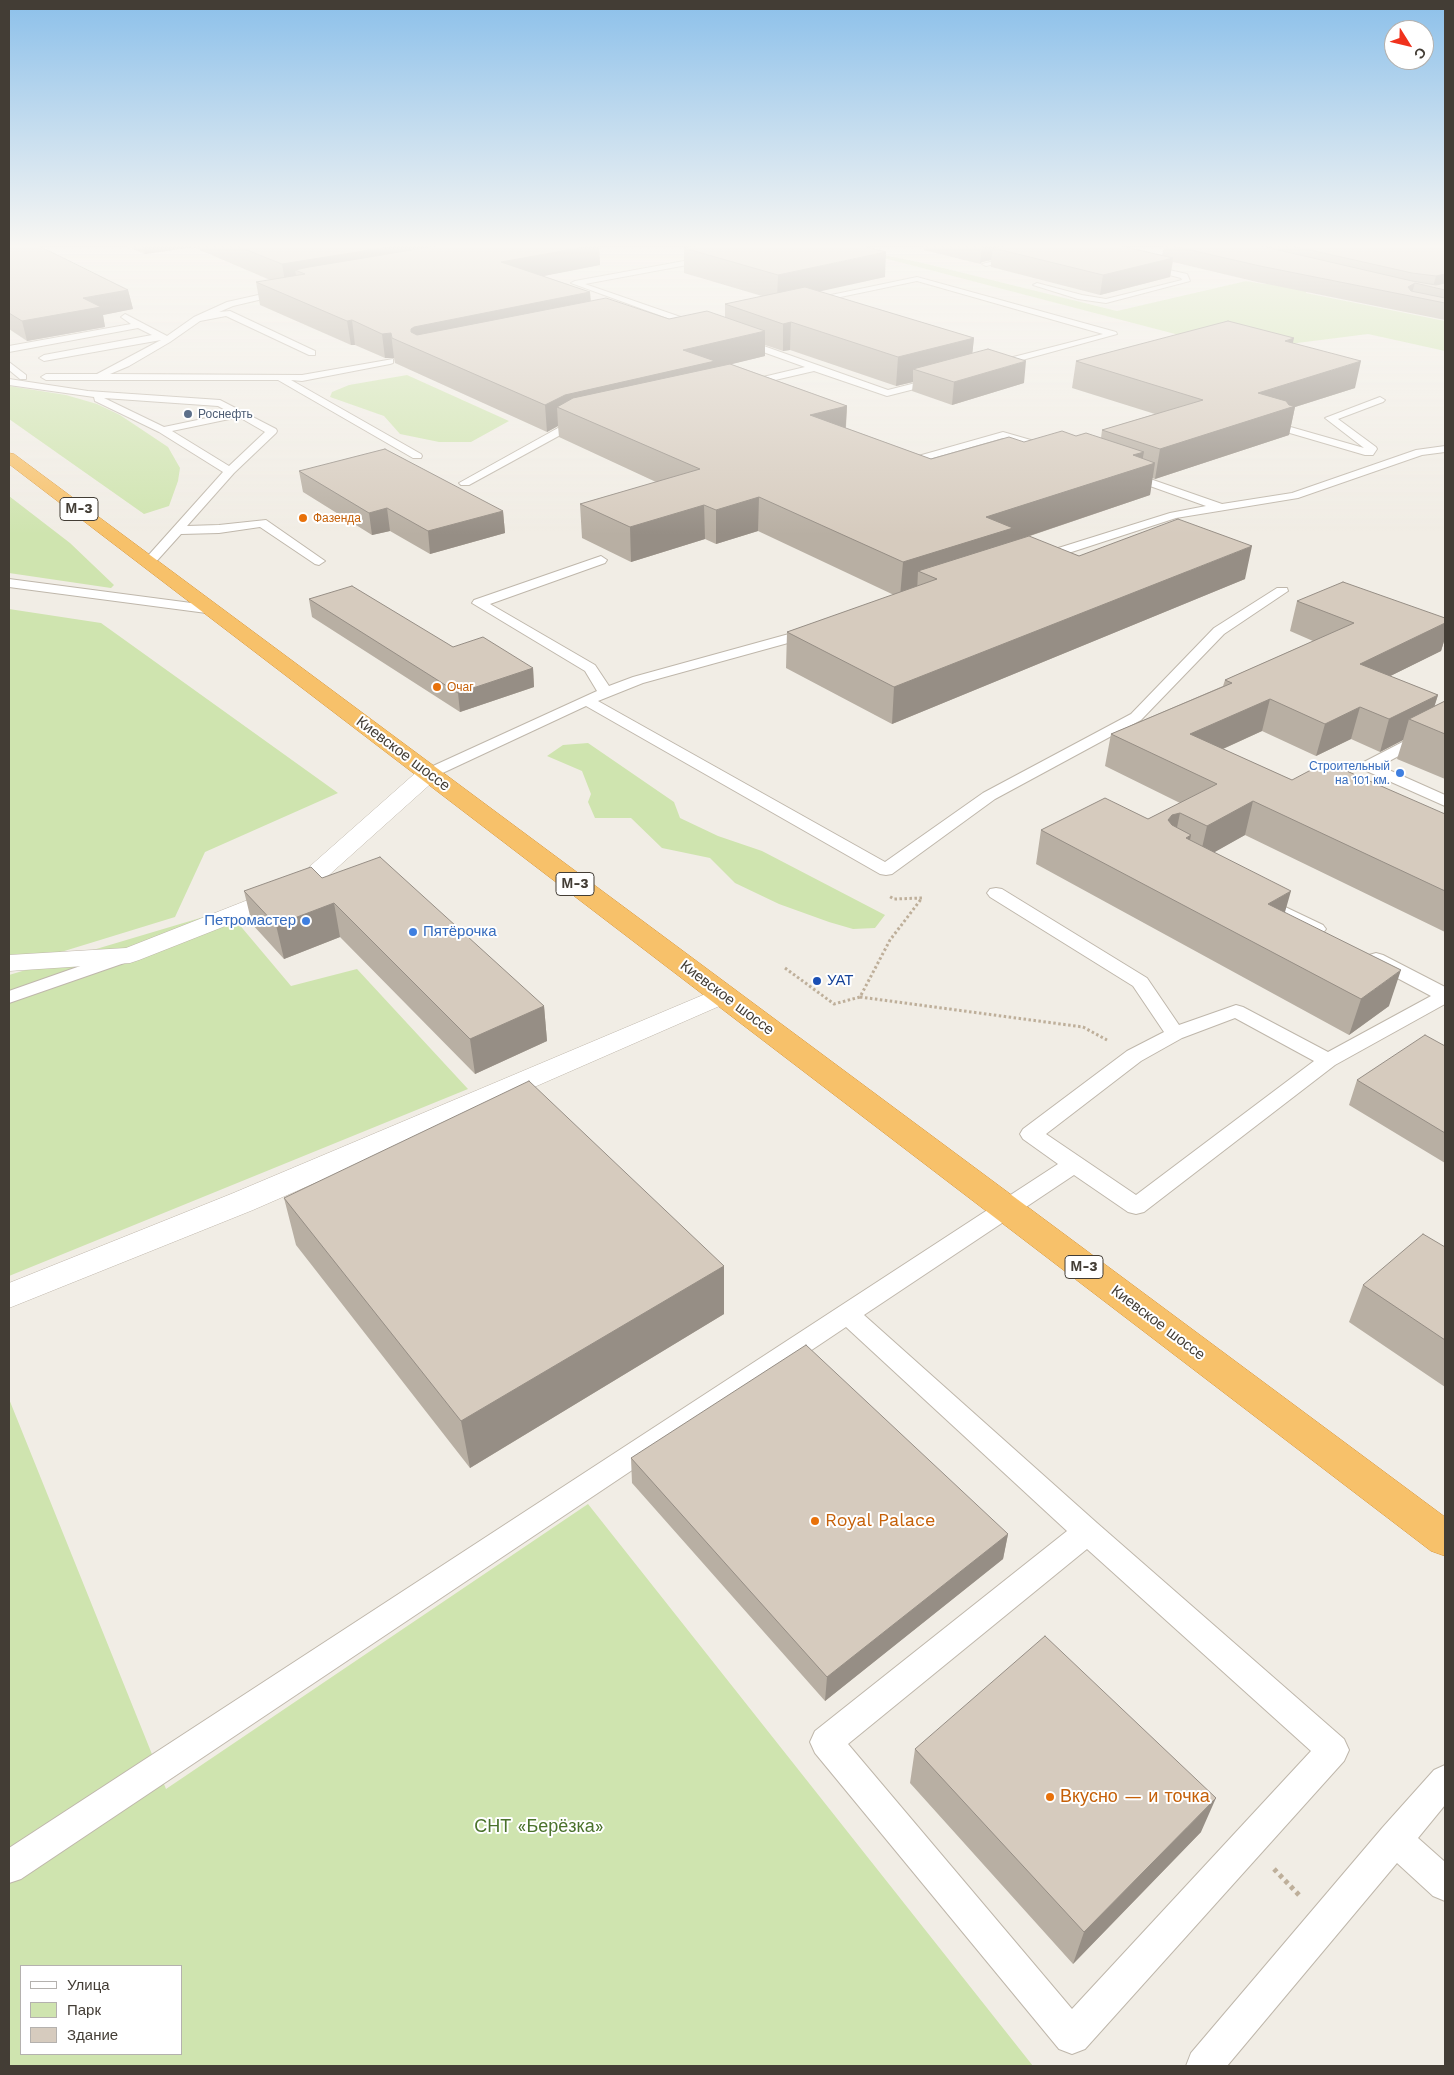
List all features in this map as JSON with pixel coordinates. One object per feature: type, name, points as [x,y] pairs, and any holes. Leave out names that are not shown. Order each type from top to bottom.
[{"type":"highway","name":"Киевское шоссе","points":[[9,456],[150,561],[428,774],[1445,1539]]},
{"type":"street","points":[[9,963],[130,955],[300,888],[428,774]]},
{"type":"street","points":[[9,1296],[242,1202],[722,995]]},
{"type":"lane","points":[[9,349],[48,342]]},
{"type":"lane","points":[[44,358],[141,342]]},
{"type":"lane","points":[[88,378],[112,372],[158,342]]},
{"type":"lane","points":[[288,342],[312,353]]},
{"type":"lane","points":[[743,342],[887,393],[944,378]]},
{"type":"lane","points":[[982,368],[1083,342]]},
{"type":"lane","points":[[983,357],[1002,363]]},
{"type":"lane","points":[[9,377],[302,378],[390,361]]},
{"type":"lane","points":[[9,365],[23,377]]},
{"type":"lane","points":[[731,388],[815,368]]},
{"type":"lane","points":[[278,377],[417,456]]},
{"type":"lane","points":[[9,382],[88,394],[220,403],[272,431],[230,471],[150,561]]},
{"type":"lane","points":[[88,394],[163,430],[230,471]]},
{"type":"lane","points":[[1366,452],[1372,449],[1330,418],[1380,400]]},
{"type":"lane","points":[[163,430],[240,414]]},
{"type":"lane","points":[[465,483],[571,425],[590,421]]},
{"type":"lane","points":[[1287,429],[1366,452],[1392,462]]},
{"type":"lane","points":[[891,467],[1003,435],[1064,453]]},
{"type":"lane","points":[[1023,564],[1174,515],[1294,496],[1420,452],[1445,449]]},
{"type":"lane","points":[[1110,469],[1221,507]]},
{"type":"lane","points":[[178,530],[219,530],[262,523],[319,562]]},
{"type":"lane","points":[[601,560],[479,603],[590,668],[605,692]]},
{"type":"lane","points":[[9,583],[214,610]]},
{"type":"lane","points":[[586,700],[886,870],[989,796],[1136,717],[1218,631],[1282,591]]},
{"type":"lane","points":[[428,774],[605,692],[638,680],[825,628]]},
{"type":"lane","points":[[1445,725],[1368,766],[1445,801]]},
{"type":"lane","points":[[1242,890],[1331,936]]},
{"type":"lane","points":[[996,893],[1140,982],[1175,1034]]},
{"type":"lane","points":[[1357,949],[1445,995]]},
{"type":"lane","points":[[9,997],[130,955]]},
{"type":"lane","points":[[1328,1060],[1236,1011],[1175,1034],[1134,1056],[1031,1134],[1136,1206],[1328,1060],[1445,995]]},
{"type":"lane","points":[[9,1867],[1074,1164]]},
{"type":"lane","points":[[847,1314],[1087,1532],[1333,1750],[1072,2036],[826,1742],[1087,1532]]},
{"type":"lane","points":[[1204,2066],[1445,1781]]},
{"type":"lane","points":[[1395,1839],[1445,1884]]},
{"type":"path","points":[[860,997],[890,940],[922,898],[894,899],[886,894]]},
{"type":"path","points":[[786,968],[834,1004],[860,997],[1083,1027],[1134,1056]]},
{"type":"path","points":[[1248,1842],[1325,1922]]},
{"type":"green space","points":[[1214,342],[1306,342],[1250,349]]},
{"type":"green space","points":[[1403,342],[1445,342],[1445,351]]},
{"type":"green space","points":[[407,375],[509,421],[471,442],[439,442],[400,434],[384,416],[330,397],[332,392],[349,385]]},
{"type":"green space","points":[[9,386],[66,395],[97,404],[120,415],[168,447],[180,468],[178,481],[169,506],[144,514],[9,419]]},
{"type":"green space","points":[[9,496],[70,543],[114,585],[111,588],[9,573]]},
{"type":"green space","points":[[9,609],[101,623],[338,793],[205,852],[175,917],[9,968]]},
{"type":"green space","points":[[588,743],[674,802],[680,818],[718,836],[762,851],[885,915],[875,928],[853,929],[829,922],[779,904],[735,883],[710,858],[662,848],[631,818],[595,818],[588,802],[591,794],[582,771],[547,756],[563,745]]},
{"type":"green space","points":[[227,910],[291,986],[357,969],[468,1089],[9,1276],[9,975]]},
{"type":"green space","name":"СНТ «Берёзка»","points":[[9,1399],[166,1789],[588,1504],[1033,2066],[9,2066]]},
{"type":"building","points":[[401,342],[718,342],[683,350],[715,361],[565,395],[545,405]]},
{"type":"building","points":[[852,342],[959,342],[898,357]]},
{"type":"building","points":[[1149,342],[1288,342],[1361,361],[1258,393],[1286,401],[1289,405],[1295,406],[1160,449],[1102,430],[1203,400],[1076,361]]},
{"type":"building","points":[[988,349],[1026,361],[954,382],[913,369]]},
{"type":"building","points":[[730,364],[847,406],[810,415],[931,459],[1009,437],[1024,442],[1062,431],[1076,436],[1086,433],[1144,452],[1133,455],[1155,463],[986,517],[1013,528],[903,562],[759,497],[716,510],[704,505],[630,527],[580,504],[700,469],[557,407],[573,398]]},
{"type":"building","points":[[385,449],[503,511],[428,531],[387,508],[369,513],[299,471]]},
{"type":"building","points":[[1178,519],[1252,546],[894,687],[787,632],[937,579],[918,571],[1029,536],[1079,556]]},
{"type":"building","points":[[1343,582],[1445,618],[1445,623],[1360,664],[1438,695],[1389,719],[1360,707],[1325,724],[1270,699],[1190,734],[1292,780],[1326,762],[1445,814],[1445,891],[1253,801],[1207,826],[1180,813],[1172,815],[1168,820],[1172,825],[1191,835],[1186,838],[1291,891],[1268,904],[1401,970],[1361,999],[1041,830],[1105,798],[1148,819],[1217,784],[1111,734],[1232,683],[1225,680],[1354,623],[1297,601]]},
{"type":"building","points":[[352,586],[453,647],[483,637],[533,668],[458,693],[309,599]]},
{"type":"building","points":[[1445,701],[1445,734],[1409,719]]},
{"type":"building","points":[[380,857],[544,1006],[470,1039],[334,903],[276,925],[244,891],[311,867],[322,878]]},
{"type":"building","points":[[1425,1035],[1445,1046],[1445,1133],[1357,1080]]},
{"type":"building","points":[[529,1081],[724,1266],[461,1421],[284,1198]]},
{"type":"building","points":[[1423,1234],[1445,1247],[1445,1340],[1363,1285]]},
{"type":"building","name":"Royal Palace","points":[[806,1345],[1008,1534],[827,1677],[631,1458]]},
{"type":"building","points":[[1045,1636],[1216,1798],[1084,1932],[915,1749]]},
{"type":"place","name":"Роснефть","points":[[188,414]]},
{"type":"place","name":"Фазенда","points":[[303,518]]},
{"type":"place","name":"Очаг","points":[[437,687]]},
{"type":"place","name":"Строительный на 101 км.","points":[[1400,773]]},
{"type":"place","name":"Петромастер","points":[[306,921]]},
{"type":"place","name":"Пятёрочка","points":[[413,932]]},
{"type":"place","name":"УАТ","points":[[817,981]]},
{"type":"place","name":"Royal Palace","points":[[815,1521]]},
{"type":"place","name":"Вкусно — и точка","points":[[1050,1797]]}]
